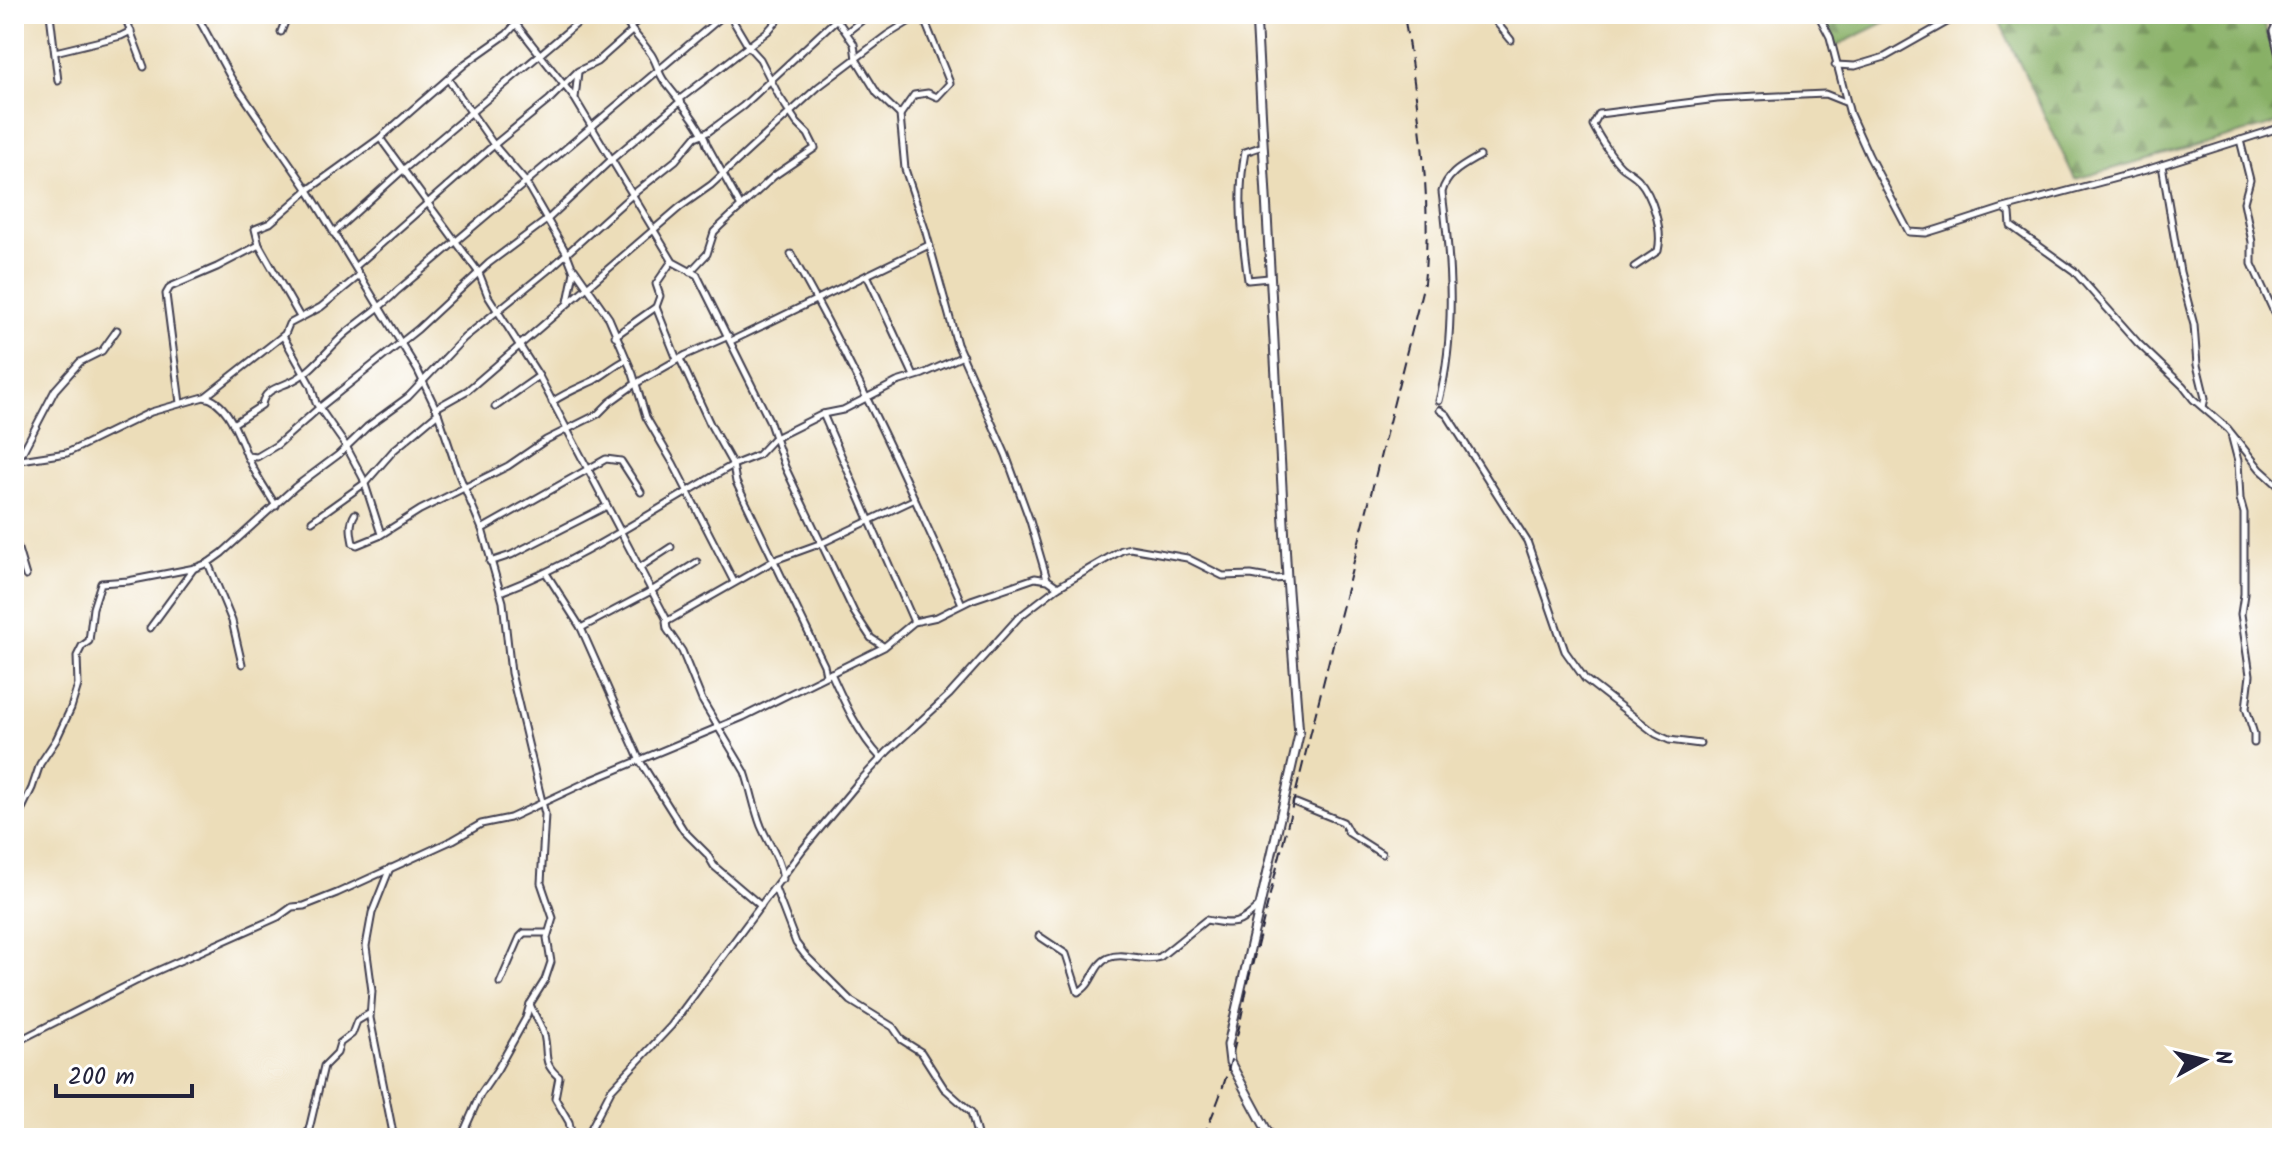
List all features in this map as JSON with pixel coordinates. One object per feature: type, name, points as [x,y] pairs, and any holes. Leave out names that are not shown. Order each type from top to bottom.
[{"type":"street","points":[[50,14],[58,81]]},
{"type":"street","points":[[124,14],[144,67]]},
{"type":"street","points":[[196,14],[231,78],[308,190],[423,382],[482,529],[500,592],[519,715],[543,802],[545,825],[541,883],[553,918],[547,933],[551,967],[530,1004],[526,1018],[470,1115],[461,1138]]},
{"type":"street","points":[[281,32],[288,14]]},
{"type":"street","points":[[300,317],[259,245],[255,229],[270,223],[308,190],[380,138],[448,79],[507,34],[525,14]]},
{"type":"street","points":[[333,233],[588,14]]},
{"type":"street","points":[[620,14],[652,55],[658,71],[704,134],[741,207]]},
{"type":"street","points":[[356,267],[549,100],[578,71],[597,62],[645,14]]},
{"type":"street","points":[[233,424],[262,405],[264,397],[275,387],[298,379],[347,332],[380,309],[525,181],[727,14],[760,59],[770,81],[815,148],[774,176],[714,232],[707,254],[690,272]]},
{"type":"street","points":[[247,456],[257,457],[277,445],[479,273],[548,219],[612,159],[768,31],[783,14]]},
{"type":"street","points":[[847,32],[870,14]]},
{"type":"street","points":[[312,521],[365,483],[394,450],[437,411],[468,390],[711,185],[818,87],[921,14],[950,83],[937,97],[928,93],[914,95],[900,115],[905,169],[963,356],[1006,455],[1048,580]]},
{"type":"street","points":[[1256,14],[1269,278],[1299,735],[1228,1045],[1230,1062],[1271,1138]]},
{"type":"street","points":[[1494,14],[1497,23],[1511,40]]},
{"type":"street","points":[[1818,14],[1830,37],[1846,102],[1869,156],[1909,232],[1926,233],[2282,127]]},
{"type":"street","points":[[1835,65],[1855,66],[1885,57],[1961,14]]},
{"type":"street","points":[[2281,14],[2273,31],[2282,68]]},
{"type":"street","points":[[14,825],[40,764],[62,727],[78,691],[77,656],[89,641],[93,608],[101,583],[128,581],[208,563],[423,382],[464,338],[676,160],[695,137],[743,106],[837,16],[854,44],[856,59],[877,93],[900,115]]},
{"type":"street","points":[[516,24],[575,99],[672,261],[697,275],[769,420],[773,439],[859,620],[871,638],[884,647]]},
{"type":"street","points":[[55,52],[131,31]]},
{"type":"street","points":[[575,99],[578,71]]},
{"type":"street","points":[[448,79],[494,145],[525,181],[574,268],[609,318],[646,417],[734,582]]},
{"type":"street","points":[[1634,267],[1658,251],[1660,233],[1653,207],[1638,179],[1620,165],[1597,134],[1593,125],[1599,114],[1756,97],[1825,94],[1846,102]]},
{"type":"street","points":[[380,138],[479,273],[498,312],[539,376],[667,620],[667,629],[678,642],[702,700],[745,772],[753,805],[780,860],[783,879]]},
{"type":"street","points":[[2240,140],[2250,180],[2244,202],[2252,242],[2252,264],[2279,323],[2282,344]]},
{"type":"street","points":[[1263,146],[1245,152],[1242,168],[1242,235],[1248,280],[1269,278]]},
{"type":"street","points":[[1439,401],[1446,375],[1451,284],[1442,192],[1445,182],[1456,170],[1480,156]]},
{"type":"street","points":[[2161,165],[2183,286],[2194,325],[2197,365],[2205,398],[2203,407]]},
{"type":"street","points":[[2004,208],[2010,213],[2011,226],[2074,271],[2138,343],[2231,433],[2260,469],[2282,489]]},
{"type":"street","points":[[180,403],[166,294],[170,287],[259,245]]},
{"type":"street","points":[[355,514],[351,520],[353,543],[362,544],[420,510],[514,463],[565,429],[598,414],[635,384],[680,359],[730,339],[929,245]]},
{"type":"street","points":[[791,254],[866,398],[962,604]]},
{"type":"street","points":[[615,336],[656,307],[660,296],[656,284],[672,261]]},
{"type":"street","points":[[567,305],[574,268]]},
{"type":"street","points":[[16,460],[67,453],[151,412],[204,397],[288,332],[289,324],[321,307],[360,275]]},
{"type":"street","points":[[867,275],[914,376]]},
{"type":"street","points":[[656,307],[676,357],[680,359],[733,465],[736,482],[828,674],[857,721],[867,744],[881,758]]},
{"type":"street","points":[[16,460],[55,390],[80,362],[102,351],[117,330]]},
{"type":"street","points":[[283,336],[319,408],[327,415],[365,483],[381,534]]},
{"type":"street","points":[[500,592],[546,573],[649,517],[702,480],[758,455],[773,439],[823,414],[835,413],[897,382],[963,356]]},
{"type":"street","points":[[552,402],[626,360]]},
{"type":"street","points":[[495,407],[539,376]]},
{"type":"street","points":[[204,397],[217,403],[233,424],[247,456],[276,506]]},
{"type":"street","points":[[1440,410],[1447,415],[1527,541],[1565,651],[1574,667],[1585,679],[1662,738],[1700,744]]},
{"type":"street","points":[[823,414],[914,622]]},
{"type":"street","points":[[2231,433],[2238,461],[2244,513],[2244,594],[2241,614],[2250,675],[2246,708],[2254,743]]},
{"type":"street","points":[[482,529],[606,459],[618,459],[641,492]]},
{"type":"street","points":[[667,620],[775,560],[822,543],[915,499]]},
{"type":"street","points":[[490,562],[511,555],[607,506]]},
{"type":"street","points":[[14,536],[26,576]]},
{"type":"street","points":[[639,568],[671,547]]},
{"type":"street","points":[[586,1138],[611,1090],[671,1026],[818,831],[881,758],[949,695],[1019,617],[1058,587],[1130,548],[1187,558],[1223,576],[1287,578]]},
{"type":"street","points":[[581,628],[651,591],[697,562]]},
{"type":"street","points":[[208,563],[235,629],[242,664]]},
{"type":"street","points":[[150,628],[195,568]]},
{"type":"street","points":[[546,573],[581,628],[640,761],[684,831],[707,854],[714,866],[761,906]]},
{"type":"street","points":[[14,1043],[148,975],[278,917],[292,907],[304,906],[337,893],[481,824],[510,818],[587,782],[719,728],[884,647],[923,618],[937,617],[962,604],[1035,578],[1048,580],[1058,587]]},
{"type":"street","points":[[1296,803],[1343,822],[1349,833],[1382,854]]},
{"type":"street","points":[[390,868],[372,913],[366,946],[372,991],[370,1014],[394,1138]]},
{"type":"street","points":[[775,888],[796,943],[805,955],[841,992],[893,1027],[902,1040],[921,1052],[944,1088],[971,1112],[978,1138]]},
{"type":"street","points":[[1039,936],[1066,954],[1078,992],[1088,986],[1103,960],[1113,956],[1152,960],[1206,920],[1232,924],[1241,922],[1260,905]]},
{"type":"street","points":[[500,983],[520,937],[524,933],[547,933]]},
{"type":"street","points":[[530,1004],[543,1031],[549,1069],[559,1077],[555,1098],[569,1122],[572,1138]]},
{"type":"street","points":[[307,1138],[324,1066],[337,1053],[340,1043],[352,1034],[357,1021],[370,1014]]},
{"type":"green space","points":[[1820,14],[1902,14],[1834,47]]},
{"type":"green space","points":[[1996,14],[2261,14],[2282,79],[2282,122],[2075,179]]},
{"type":"railway","points":[[1202,1138],[1231,1060],[1424,283],[1425,181],[1404,14]]}]
